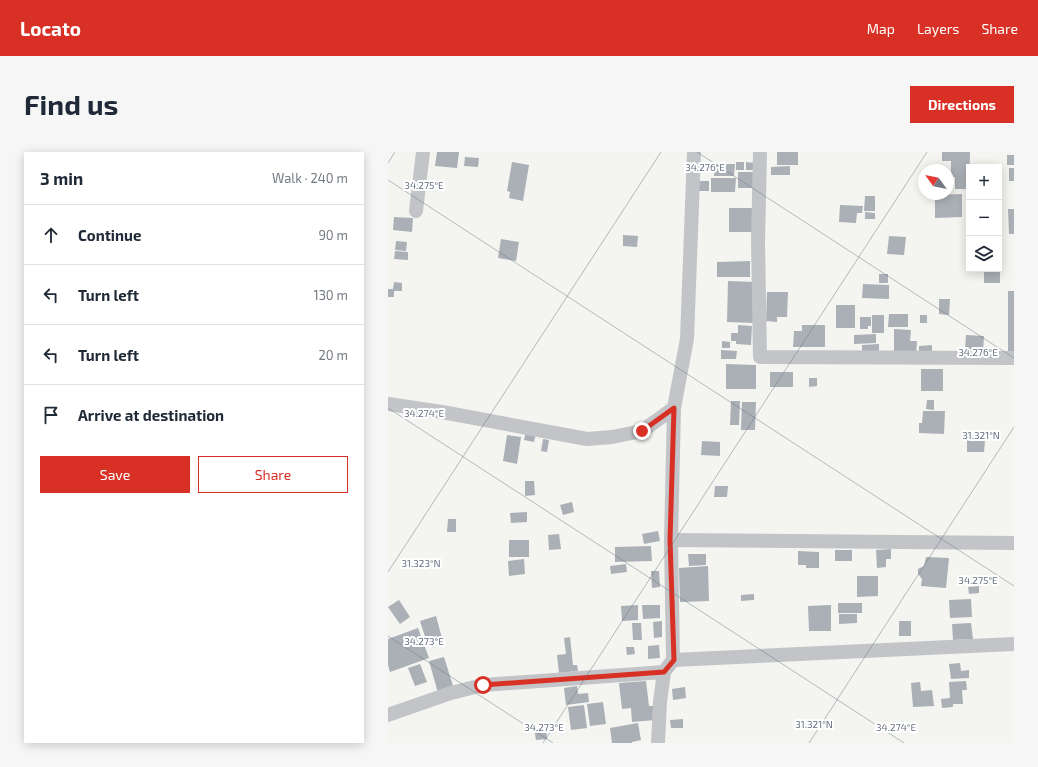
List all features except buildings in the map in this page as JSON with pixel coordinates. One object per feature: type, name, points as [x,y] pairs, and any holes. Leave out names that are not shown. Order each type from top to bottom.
[{"type":"street","points":[[416,211],[423,152]]},
{"type":"street","points":[[658,743],[660,702],[664,672],[674,660],[670,540],[674,408],[687,339],[694,152]]},
{"type":"street","points":[[760,152],[758,242],[760,357],[1014,358]]},
{"type":"street","points":[[388,404],[442,412],[587,439],[612,437],[642,431],[674,408]]},
{"type":"street","points":[[670,540],[1014,543]]},
{"type":"street","points":[[674,660],[1014,644]]},
{"type":"street","points":[[388,715],[451,693],[483,685],[664,672]]},
{"type":"route","points":[[483,685],[664,672],[674,660],[670,540],[674,408],[642,431]]}]
